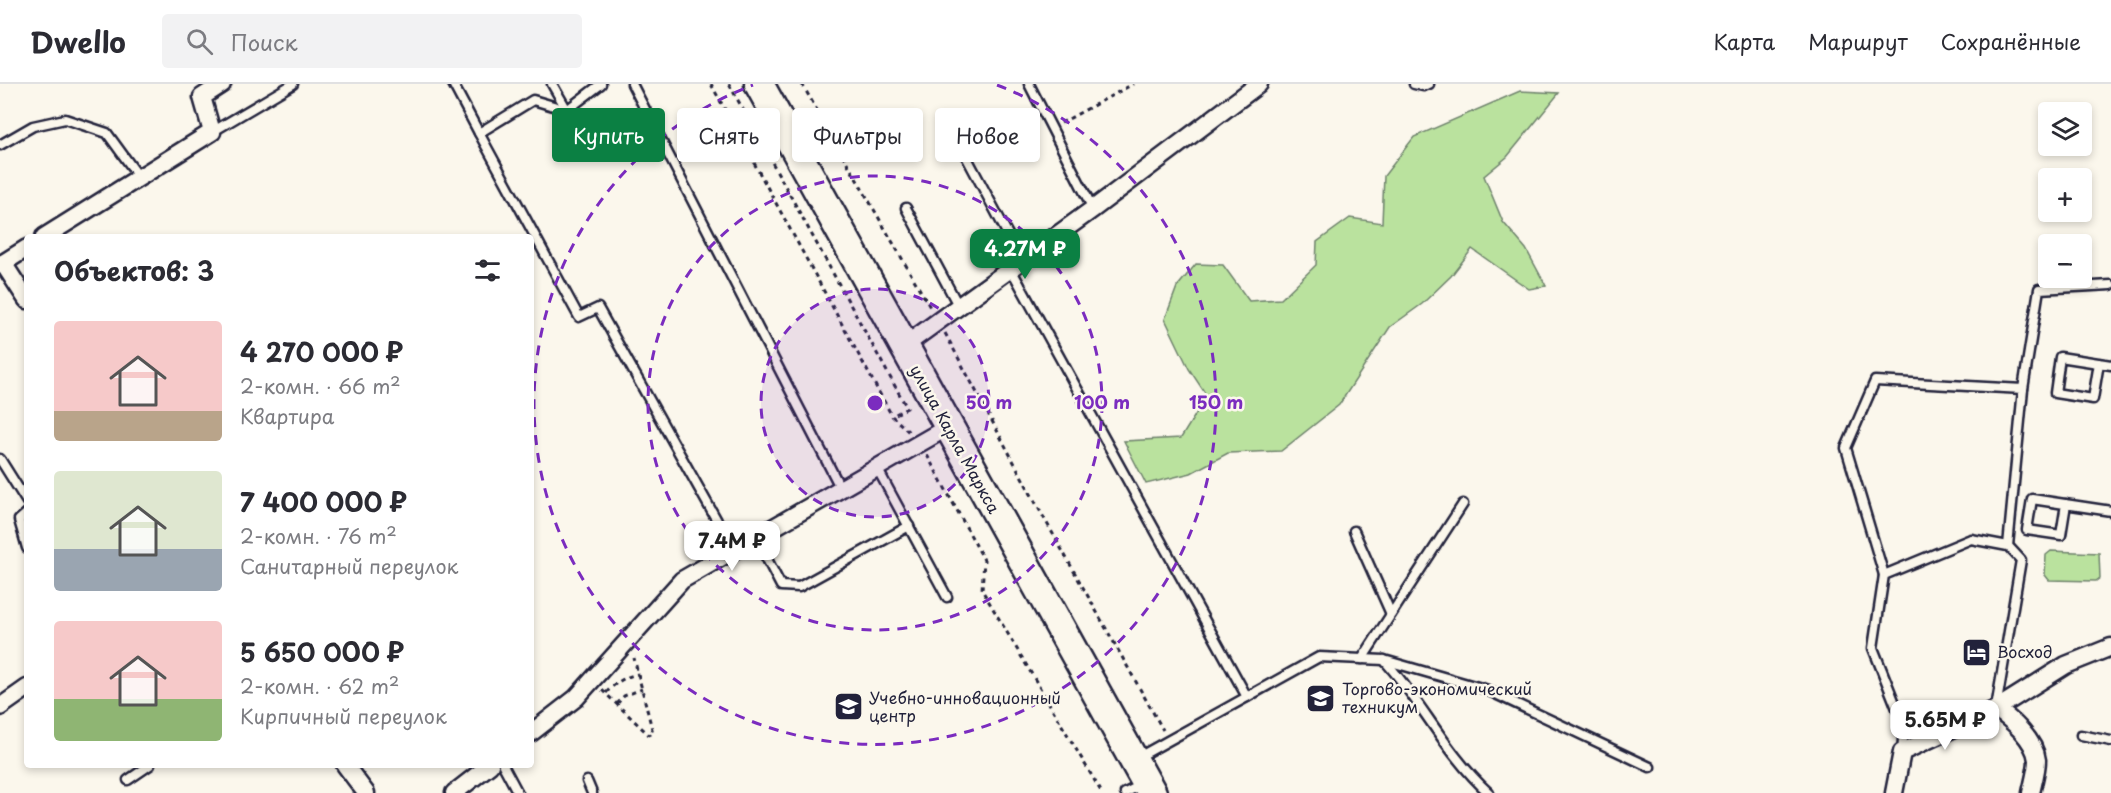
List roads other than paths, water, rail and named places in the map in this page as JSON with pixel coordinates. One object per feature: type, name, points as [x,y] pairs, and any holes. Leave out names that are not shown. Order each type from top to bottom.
[{"type":"highway","name":"улица Карла Маркса","points":[[759,84],[904,346],[1139,782]]},
{"type":"street","points":[[49,234],[212,132],[200,90],[222,84]]},
{"type":"street","points":[[904,346],[1093,209],[1259,84]]},
{"type":"street","points":[[24,250],[2,264],[24,296]]},
{"type":"street","points":[[534,731],[576,698],[682,580],[948,427]]},
{"type":"street","points":[[1894,793],[1902,752],[1996,709],[2066,665],[2111,647]]},
{"type":"street","points":[[0,707],[24,690]]},
{"type":"street","points":[[1996,709],[2011,719],[2027,738],[2037,759],[2031,793]]},
{"type":"street","points":[[347,768],[366,793]]},
{"type":"street","points":[[454,793],[486,768]]},
{"type":"lane","points":[[212,132],[293,84]]},
{"type":"lane","points":[[453,84],[534,234]]},
{"type":"lane","points":[[552,84],[566,108]]},
{"type":"lane","points":[[570,108],[601,84]]},
{"type":"lane","points":[[632,84],[841,489]]},
{"type":"lane","points":[[1029,84],[1093,209]]},
{"type":"lane","points":[[1414,84],[1423,86],[1429,84]]},
{"type":"lane","points":[[479,133],[533,100],[560,108]]},
{"type":"lane","points":[[0,145],[33,126],[65,119],[107,133],[139,177]]},
{"type":"lane","points":[[968,162],[1016,265],[1247,697]]},
{"type":"lane","points":[[906,208],[959,307]]},
{"type":"lane","points":[[534,234],[579,317],[598,308],[734,551]]},
{"type":"lane","points":[[2008,546],[2024,389],[2039,289],[2111,285]]},
{"type":"lane","points":[[2099,363],[2093,399],[2055,393],[2060,357],[2099,363],[2111,365]]},
{"type":"lane","points":[[1902,752],[1904,726],[1873,648],[1884,575],[1846,448],[1875,381],[2024,389]]},
{"type":"lane","points":[[0,459],[24,496]]},
{"type":"lane","points":[[877,468],[947,597]]},
{"type":"lane","points":[[2066,504],[2061,535],[2027,530],[2032,499],[2066,504],[2111,511]]},
{"type":"lane","points":[[1362,659],[1463,504]]},
{"type":"lane","points":[[24,516],[19,520],[24,538]]},
{"type":"lane","points":[[756,538],[781,586],[799,587],[909,526]]},
{"type":"lane","points":[[1354,531],[1391,614]]},
{"type":"lane","points":[[1884,575],[1971,539],[2008,546],[2021,560],[1996,709]]},
{"type":"lane","points":[[1139,782],[1247,697],[1320,657],[1384,660],[1485,689],[1650,767]]},
{"type":"lane","points":[[1384,660],[1411,693],[1451,753],[1489,793]]},
{"type":"lane","points":[[2081,735],[2111,741]]},
{"type":"lane","points":[[128,780],[146,768]]},
{"type":"lane","points":[[505,768],[518,793]]},
{"type":"lane","points":[[587,780],[592,793]]},
{"type":"place","name":"Восход","points":[[1976,652]]},
{"type":"place","name":"Торгово-экономический техникум","points":[[1321,698]]},
{"type":"place","name":"Учебно-инновационный центр","points":[[848,707]]}]
